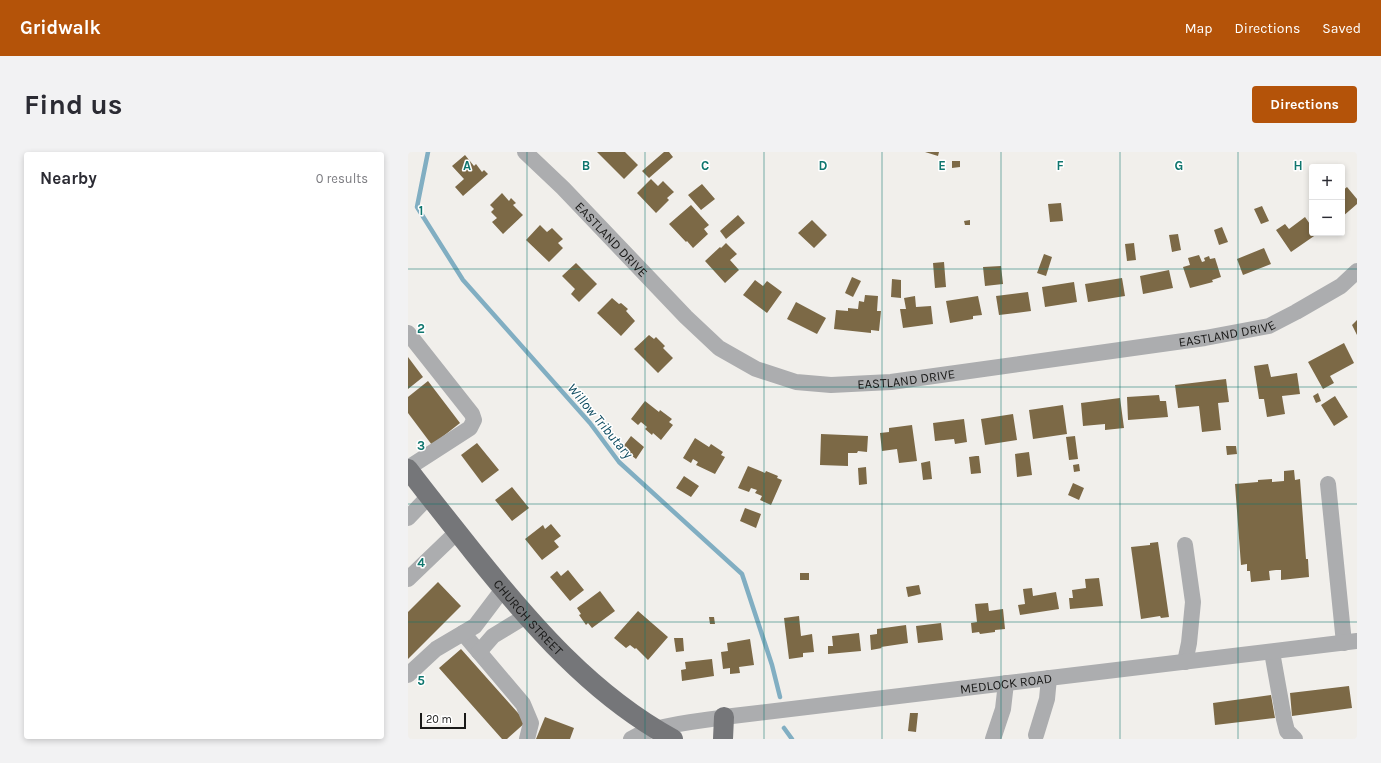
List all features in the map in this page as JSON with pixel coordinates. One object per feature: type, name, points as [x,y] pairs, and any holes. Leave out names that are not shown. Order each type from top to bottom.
[{"type":"main road","name":"CHURCH STREET","points":[[408,469],[503,589],[561,653],[583,674],[630,712],[673,739]]},
{"type":"main road","points":[[723,739],[724,717]]},
{"type":"street","name":"EASTLAND DRIVE","points":[[525,152],[563,188],[686,317],[719,348],[756,368],[796,382],[831,385],[891,382],[1205,338],[1269,326],[1341,286],[1357,271]]},
{"type":"street","points":[[408,333],[472,414],[474,420],[470,428],[408,469]]},
{"type":"street","points":[[1328,484],[1351,642]]},
{"type":"street","points":[[408,518],[429,496]]},
{"type":"street","points":[[408,579],[457,532]]},
{"type":"street","points":[[1185,545],[1193,602],[1189,643],[1185,662]]},
{"type":"street","points":[[408,675],[436,649],[475,626],[503,589]]},
{"type":"street","points":[[479,652],[494,636],[526,616]]},
{"type":"street","points":[[463,633],[523,704],[531,723],[527,739]]},
{"type":"street","name":"MEDLOCK ROAD","points":[[631,739],[642,733],[655,729],[724,717],[1351,642]]},
{"type":"street","points":[[1272,652],[1287,731],[1295,739]]},
{"type":"street","points":[[1036,735],[1047,699],[1049,678]]},
{"type":"street","points":[[993,739],[1003,709],[1006,683]]},
{"type":"building","points":[[597,152],[625,152],[638,165],[624,179]]},
{"type":"building","points":[[664,152],[669,152],[673,157],[649,178],[642,171]]},
{"type":"building","points":[[925,152],[939,152],[938,156]]},
{"type":"building","points":[[465,155],[474,166],[476,164],[482,172],[484,170],[488,174],[463,196],[455,187],[464,179],[452,166]]},
{"type":"building","points":[[952,161],[960,161],[960,167],[952,168]]},
{"type":"building","points":[[651,179],[658,186],[663,181],[674,192],[667,198],[669,200],[656,213],[637,193]]},
{"type":"building","points":[[702,184],[715,199],[701,210],[688,195]]},
{"type":"building","points":[[1347,187],[1357,199],[1357,204],[1345,214],[1345,200],[1345,189]]},
{"type":"building","points":[[502,193],[509,201],[511,198],[516,203],[513,205],[523,215],[503,234],[492,222],[497,218],[491,212],[494,209],[490,205]]},
{"type":"building","points":[[1061,203],[1063,221],[1050,222],[1048,204]]},
{"type":"building","points":[[691,205],[709,225],[704,229],[708,234],[693,248],[669,224]]},
{"type":"building","points":[[1262,206],[1269,221],[1261,224],[1254,209]]},
{"type":"building","points":[[738,215],[745,223],[726,239],[720,231]]},
{"type":"building","points":[[1305,217],[1309,223],[1309,236],[1314,236],[1291,252],[1276,230],[1285,224],[1289,229]]},
{"type":"building","points":[[812,220],[827,235],[814,248],[798,233]]},
{"type":"building","points":[[970,220],[970,225],[965,225],[964,221]]},
{"type":"building","points":[[540,225],[547,232],[552,228],[563,239],[558,243],[563,248],[549,262],[526,240]]},
{"type":"building","points":[[1222,227],[1228,242],[1219,245],[1214,230]]},
{"type":"building","points":[[1178,234],[1181,250],[1172,252],[1169,235]]},
{"type":"building","points":[[726,243],[737,254],[730,260],[739,270],[725,283],[705,261]]},
{"type":"building","points":[[1134,243],[1136,260],[1127,261],[1125,244]]},
{"type":"building","points":[[1264,248],[1271,264],[1243,275],[1237,259]]},
{"type":"building","points":[[1044,254],[1052,257],[1046,276],[1037,273]]},
{"type":"building","points":[[1199,255],[1202,262],[1205,261],[1204,258],[1209,256],[1210,259],[1215,258],[1221,277],[1212,280],[1213,282],[1190,288],[1183,267],[1190,265],[1188,258]]},
{"type":"building","points":[[944,262],[946,287],[935,288],[933,263]]},
{"type":"building","points":[[576,263],[597,284],[579,302],[571,294],[575,289],[562,276]]},
{"type":"building","points":[[1001,266],[1003,284],[985,286],[983,267]]},
{"type":"building","points":[[1169,270],[1173,288],[1143,294],[1140,276]]},
{"type":"building","points":[[852,277],[861,281],[853,297],[845,293]]},
{"type":"building","points":[[1122,278],[1125,296],[1088,302],[1085,284]]},
{"type":"building","points":[[892,279],[901,280],[901,298],[891,297]]},
{"type":"building","points":[[755,280],[763,286],[767,281],[782,292],[767,313],[743,295]]},
{"type":"building","points":[[1074,282],[1077,302],[1045,307],[1042,287]]},
{"type":"building","points":[[1028,292],[1031,311],[999,315],[996,296]]},
{"type":"building","points":[[865,295],[878,296],[877,311],[881,311],[879,331],[871,330],[871,333],[834,329],[836,310],[848,311],[848,308],[858,309],[859,301],[864,302]]},
{"type":"building","points":[[915,296],[916,307],[931,306],[933,324],[903,328],[900,309],[906,309],[904,298]]},
{"type":"building","points":[[978,296],[982,315],[973,316],[973,319],[950,323],[946,301]]},
{"type":"building","points":[[612,298],[628,309],[626,311],[635,321],[621,336],[597,313]]},
{"type":"building","points":[[796,302],[826,318],[817,334],[787,319]]},
{"type":"building","points":[[1357,320],[1357,335],[1352,325]]},
{"type":"building","points":[[649,335],[654,339],[656,337],[665,346],[663,348],[673,358],[658,373],[634,349]]},
{"type":"building","points":[[1344,343],[1354,363],[1330,376],[1334,383],[1323,389],[1308,362]]},
{"type":"building","points":[[408,357],[423,377],[408,389]]},
{"type":"building","points":[[1268,364],[1271,377],[1297,373],[1300,394],[1282,396],[1285,414],[1267,417],[1264,399],[1259,399],[1254,366]]},
{"type":"building","points":[[1226,379],[1229,402],[1218,403],[1221,430],[1202,432],[1199,406],[1178,408],[1175,385]]},
{"type":"building","points":[[428,381],[460,423],[432,445],[408,413],[408,397]]},
{"type":"building","points":[[1318,393],[1321,401],[1316,403],[1313,396]]},
{"type":"building","points":[[1159,395],[1160,401],[1166,401],[1168,417],[1128,420],[1127,397]]},
{"type":"building","points":[[1335,396],[1348,417],[1334,426],[1321,405]]},
{"type":"building","points":[[1120,398],[1124,428],[1105,430],[1105,424],[1083,426],[1081,403]]},
{"type":"building","points":[[645,401],[659,412],[660,410],[672,419],[669,422],[673,425],[661,440],[653,433],[652,435],[645,429],[647,427],[641,422],[638,425],[631,419]]},
{"type":"building","points":[[1063,405],[1067,434],[1033,439],[1029,410]]},
{"type":"building","points":[[1013,414],[1017,440],[985,445],[981,419]]},
{"type":"building","points":[[964,419],[967,442],[955,444],[954,439],[935,441],[933,423]]},
{"type":"building","points":[[912,425],[917,461],[899,463],[897,449],[882,451],[880,433],[889,432],[889,428]]},
{"type":"building","points":[[821,434],[868,436],[867,452],[858,451],[857,453],[848,453],[848,466],[820,465]]},
{"type":"building","points":[[631,436],[644,447],[636,459],[622,448]]},
{"type":"building","points":[[1075,436],[1078,459],[1069,460],[1066,437]]},
{"type":"building","points":[[695,438],[709,447],[711,444],[723,452],[721,455],[725,457],[715,474],[696,465],[698,462],[693,459],[691,463],[683,458]]},
{"type":"building","points":[[477,443],[499,470],[482,483],[461,455]]},
{"type":"building","points":[[1226,446],[1236,446],[1237,454],[1227,455]]},
{"type":"building","points":[[1029,452],[1032,475],[1017,477],[1015,454]]},
{"type":"building","points":[[979,456],[981,473],[971,474],[969,457]]},
{"type":"building","points":[[930,461],[932,479],[923,480],[921,463]]},
{"type":"building","points":[[1079,464],[1080,471],[1074,472],[1073,465]]},
{"type":"building","points":[[748,466],[765,473],[766,471],[778,476],[777,478],[782,480],[771,505],[760,500],[762,496],[755,493],[757,490],[751,488],[749,492],[738,488]]},
{"type":"building","points":[[866,467],[867,484],[859,485],[858,468]]},
{"type":"building","points":[[1294,470],[1295,480],[1300,479],[1306,559],[1308,559],[1309,577],[1281,580],[1281,570],[1276,570],[1269,571],[1270,580],[1251,582],[1250,571],[1247,571],[1247,564],[1241,565],[1235,484],[1272,479],[1272,482],[1284,481],[1284,471]]},
{"type":"building","points":[[684,476],[699,486],[691,497],[676,488]]},
{"type":"building","points":[[1073,483],[1084,488],[1079,500],[1068,495]]},
{"type":"building","points":[[512,487],[529,508],[512,521],[495,500]]},
{"type":"building","points":[[745,508],[761,514],[756,528],[740,521]]},
{"type":"building","points":[[551,524],[561,536],[554,541],[559,547],[542,560],[525,539],[543,525],[545,529]]},
{"type":"building","points":[[1158,542],[1169,617],[1161,618],[1160,616],[1141,619],[1131,547],[1150,545],[1150,543]]},
{"type":"building","points":[[568,570],[584,590],[570,601],[550,577],[557,571],[561,576]]},
{"type":"building","points":[[800,573],[809,573],[809,580],[800,580]]},
{"type":"building","points":[[1099,578],[1103,606],[1070,609],[1069,598],[1073,598],[1072,590],[1086,588],[1085,579]]},
{"type":"building","points":[[438,582],[461,606],[408,659],[408,612]]},
{"type":"building","points":[[919,585],[921,594],[908,597],[906,587]]},
{"type":"building","points":[[1032,588],[1033,596],[1056,592],[1059,609],[1020,615],[1018,605],[1025,604],[1023,589]]},
{"type":"building","points":[[600,591],[615,611],[592,628],[588,623],[586,625],[579,615],[581,614],[577,608]]},
{"type":"building","points":[[988,603],[989,611],[1003,609],[1005,629],[980,634],[979,632],[972,633],[971,623],[977,622],[975,604]]},
{"type":"building","points":[[638,611],[668,637],[648,660],[636,648],[635,649],[630,645],[626,648],[614,638]]},
{"type":"building","points":[[799,616],[801,636],[812,634],[814,652],[803,653],[803,657],[789,659],[784,618]]},
{"type":"building","points":[[709,617],[714,617],[715,624],[710,624]]},
{"type":"building","points":[[941,623],[943,640],[918,643],[916,626]]},
{"type":"building","points":[[906,625],[908,643],[871,650],[870,635],[877,634],[877,629]]},
{"type":"building","points":[[859,633],[861,651],[828,654],[828,646],[833,646],[832,636]]},
{"type":"building","points":[[674,638],[683,638],[684,651],[676,652]]},
{"type":"building","points":[[750,639],[754,665],[739,667],[740,673],[730,674],[730,668],[723,669],[721,652],[728,651],[727,643]]},
{"type":"building","points":[[461,649],[526,722],[507,739],[502,739],[439,668]]},
{"type":"building","points":[[712,659],[714,676],[682,681],[681,670],[686,669],[685,662]]},
{"type":"building","points":[[1349,686],[1352,708],[1292,716],[1290,693]]},
{"type":"building","points":[[1271,695],[1275,718],[1215,725],[1213,703]]},
{"type":"building","points":[[910,713],[918,713],[916,732],[908,731]]},
{"type":"building","points":[[545,717],[574,728],[570,739],[536,739]]},
{"type":"waterway","name":"Willow Tributary","points":[[428,152],[417,207],[463,280],[590,423],[619,462],[742,574],[772,665],[780,697]]},
{"type":"waterway","name":"Willow Tributary","points":[[784,728],[792,739]]}]
